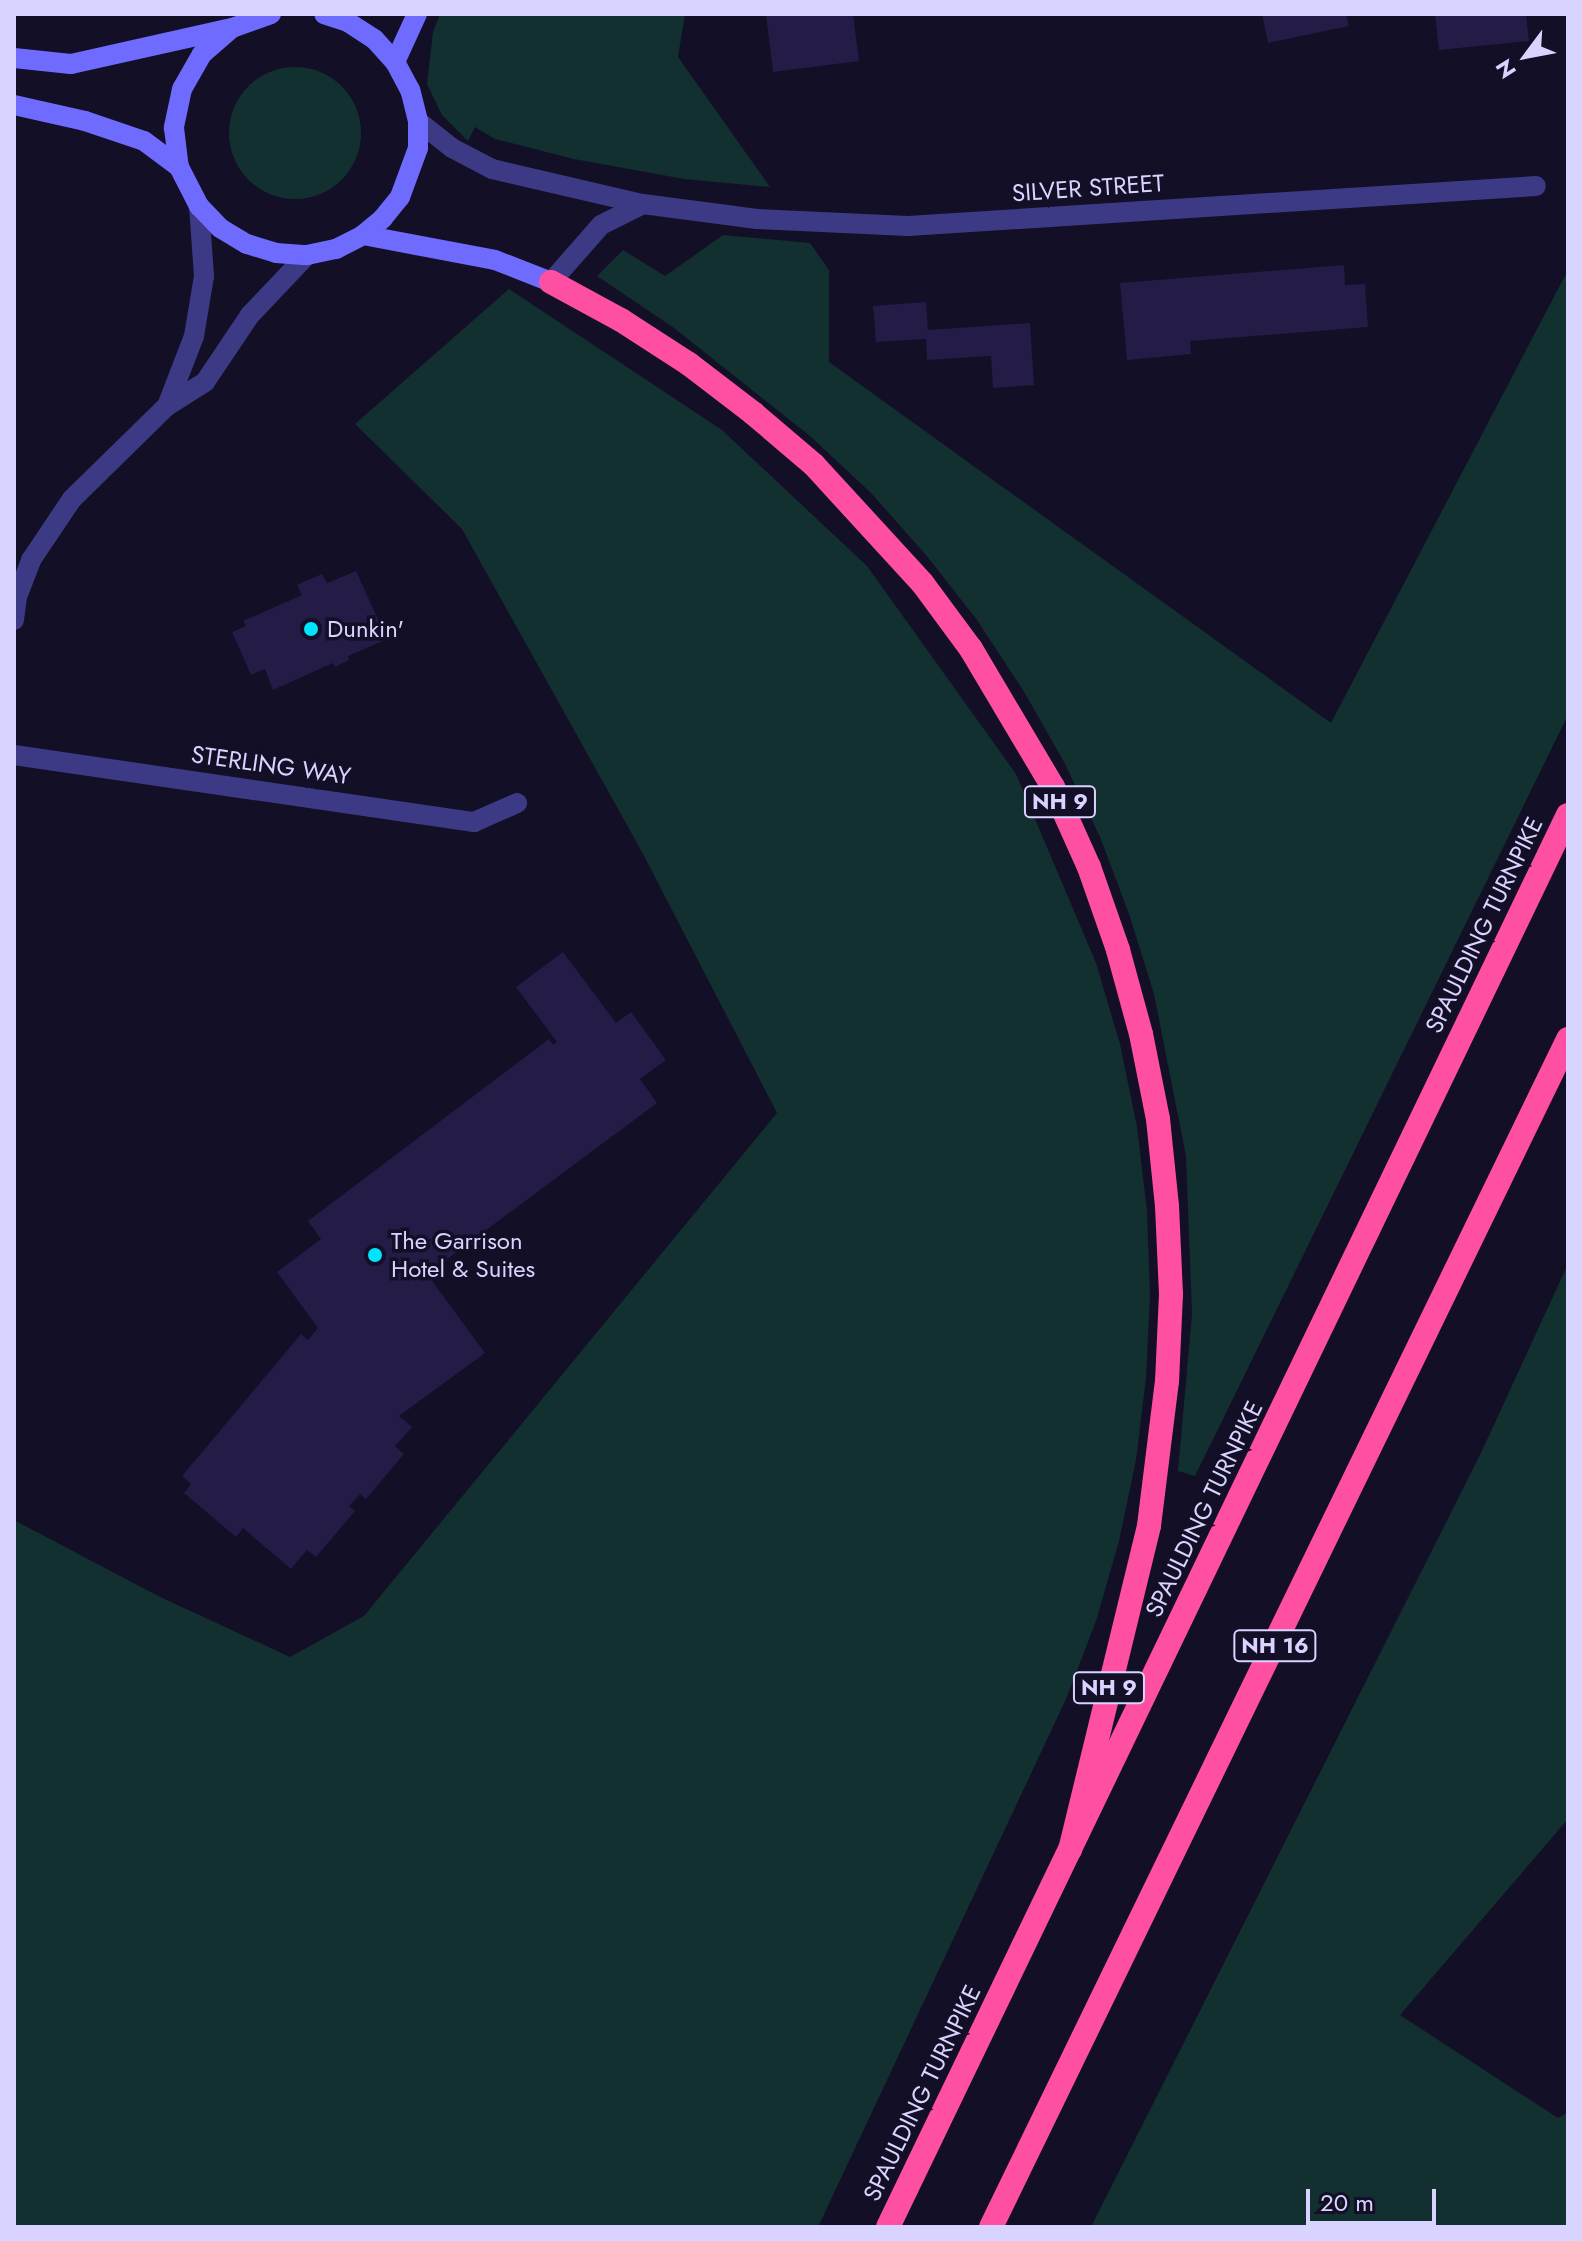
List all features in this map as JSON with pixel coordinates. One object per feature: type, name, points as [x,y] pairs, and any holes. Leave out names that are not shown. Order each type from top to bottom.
[{"type":"highway","name":"NH 9","points":[[551,282],[644,335],[753,413],[814,465],[923,584],[978,660],[1053,787],[1089,867],[1118,950],[1141,1034],[1158,1119],[1171,1294],[1168,1366],[1149,1526],[1070,1850]]},
{"type":"highway","name":"SPAULDING TURNPIKE","points":[[888,2227],[1568,815]]},
{"type":"highway","name":"NH 16","points":[[991,2227],[1568,1039]]},
{"type":"main road","points":[[232,28],[202,54],[182,89],[174,128],[179,167],[199,206],[220,228],[247,244],[276,253],[307,255],[336,249],[363,235],[400,197],[412,173],[418,148],[418,121],[410,90],[395,62],[374,39],[348,22],[324,14]]},
{"type":"main road","points":[[395,62],[417,14]]},
{"type":"main road","points":[[14,58],[71,64],[232,28],[263,15]]},
{"type":"main road","points":[[14,105],[85,121],[144,141],[179,167]]},
{"type":"main road","name":"NH 9","points":[[363,235],[495,260],[551,282]]},
{"type":"street","name":"SILVER STREET","points":[[418,121],[452,148],[492,169],[643,204],[757,219],[908,226],[1536,186]]},
{"type":"street","points":[[551,282],[601,225],[643,204]]},
{"type":"street","points":[[167,406],[194,336],[204,276],[199,206]]},
{"type":"street","points":[[14,620],[17,597],[31,560],[72,499],[167,406],[205,382],[250,315],[307,255]]},
{"type":"street","name":"STERLING WAY","points":[[14,755],[474,822],[517,803]]},
{"type":"green space","points":[[440,14],[685,14],[678,57],[770,187],[684,179],[574,159],[495,139],[475,127],[468,141],[442,115],[427,84],[433,32]]},
{"type":"green space","points":[[295,67],[320,72],[342,86],[356,108],[361,133],[356,158],[342,180],[320,194],[295,199],[270,194],[248,180],[234,158],[229,133],[234,108],[248,86],[270,72]]},
{"type":"green space","points":[[723,235],[810,243],[829,270],[829,362],[1331,723],[1568,270],[1568,715],[1195,1476],[1178,1471],[1192,1314],[1186,1156],[1154,994],[1100,837],[1064,762],[1023,690],[977,620],[926,555],[871,493],[810,436],[674,328],[597,276],[623,250],[665,276]]},
{"type":"green space","points":[[509,289],[722,430],[867,566],[1016,774],[1096,963],[1120,1044],[1137,1127],[1147,1211],[1150,1295],[1146,1378],[1136,1460],[1119,1541],[1096,1621],[1066,1699],[818,2227],[14,2227],[14,1520],[158,1596],[290,1657],[364,1616],[777,1113],[642,852],[462,529],[355,424]]},
{"type":"green space","points":[[1568,1264],[1568,1819],[1400,2015],[1558,2118],[1568,2112],[1568,2227],[1091,2227],[1480,1455]]},
{"type":"building","points":[[766,14],[853,14],[859,61],[773,72]]},
{"type":"building","points":[[1262,14],[1346,14],[1349,26],[1268,43]]},
{"type":"building","points":[[1435,14],[1526,14],[1529,41],[1439,50]]},
{"type":"building","points":[[1344,265],[1345,285],[1365,284],[1368,327],[1190,341],[1191,354],[1127,360],[1120,283]]},
{"type":"building","points":[[926,302],[928,330],[1030,323],[1034,385],[993,388],[991,356],[927,360],[926,339],[876,342],[873,306]]},
{"type":"building","name":"Dunkin'","points":[[356,571],[387,639],[348,656],[349,660],[335,667],[333,663],[273,690],[265,669],[251,675],[232,632],[246,626],[243,621],[302,595],[297,585],[322,574],[327,583]]},
{"type":"building","name":"The Garrison Hotel & Suites","points":[[563,952],[616,1023],[631,1012],[666,1060],[640,1079],[657,1103],[427,1274],[485,1353],[399,1416],[412,1427],[395,1446],[404,1454],[366,1499],[360,1494],[349,1506],[355,1511],[316,1557],[307,1550],[291,1569],[243,1528],[236,1537],[184,1493],[191,1484],[182,1476],[301,1334],[308,1340],[318,1328],[277,1272],[321,1239],[308,1221],[549,1039],[553,1045],[557,1042],[516,987]]},
{"type":"place","name":"Dunkin'","points":[[311,629]]},
{"type":"place","name":"The Garrison Hotel & Suites","points":[[375,1255]]}]
